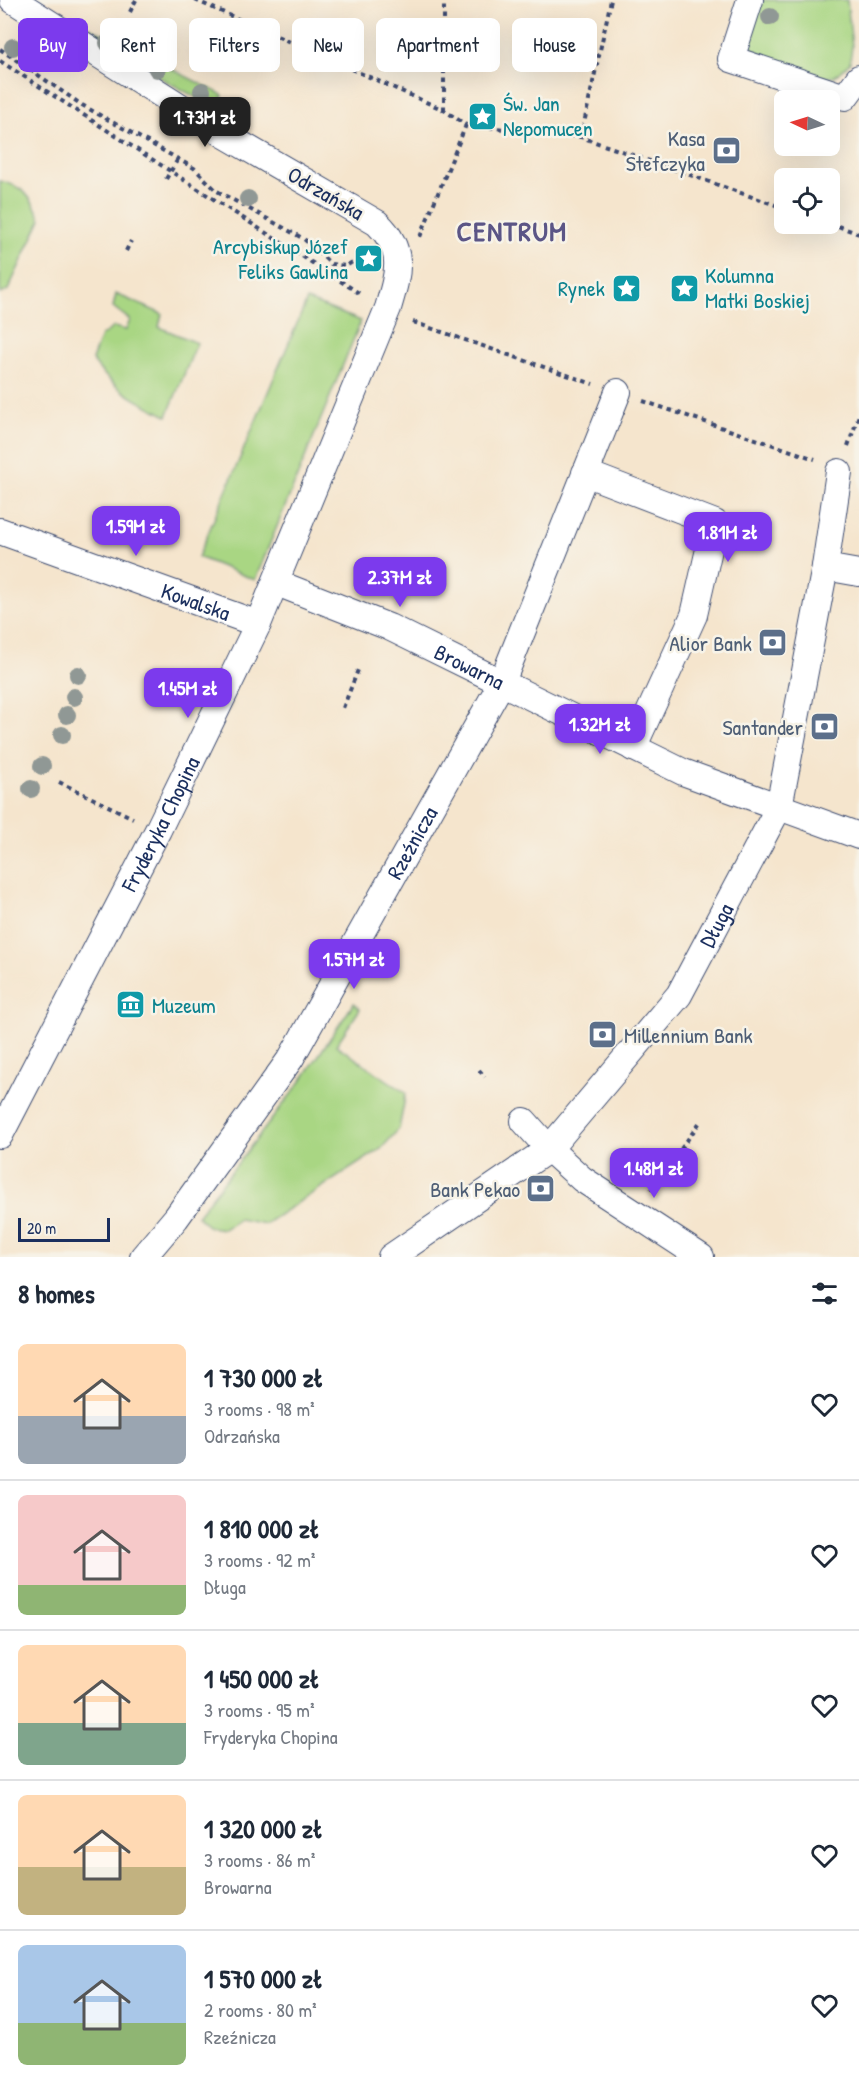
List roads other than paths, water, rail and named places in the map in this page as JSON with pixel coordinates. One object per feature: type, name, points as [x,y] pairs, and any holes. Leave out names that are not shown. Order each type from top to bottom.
[{"type":"street","name":"Odrzańska","points":[[13,0],[225,135],[367,217],[393,241],[398,265],[388,308]]},
{"type":"street","points":[[750,0],[731,59],[845,97],[859,78]]},
{"type":"street","name":"Fryderyka Chopina","points":[[0,1135],[158,830],[258,624],[277,583],[388,308]]},
{"type":"street","name":"Rzeźnicza","points":[[143,1257],[176,1218],[291,1058],[502,682],[618,392]]},
{"type":"street","name":"Długa","points":[[390,1257],[549,1149],[679,995],[791,811],[839,472]]},
{"type":"street","points":[[585,473],[715,523],[694,615],[633,748]]},
{"type":"street","name":"Kowalska","points":[[0,531],[258,624]]},
{"type":"street","points":[[825,567],[859,573]]},
{"type":"street","name":"Browarna","points":[[277,583],[389,627],[633,748],[718,786],[859,836]]},
{"type":"street","points":[[524,1121],[549,1149],[582,1179],[701,1257]]},
{"type":"place","name":"Św. Jan Nepomucen","points":[[482,116]]},
{"type":"place","name":"Kasa Stefczyka","points":[[726,151]]},
{"type":"place","name":"Arcybiskup Józef Feliks Gawlina","points":[[369,259]]},
{"type":"place","name":"Rynek","points":[[626,288]]},
{"type":"place","name":"Kolumna Matki Boskiej","points":[[684,288]]},
{"type":"place","name":"Alior Bank","points":[[773,643]]},
{"type":"place","name":"Santander","points":[[824,727]]},
{"type":"place","name":"Muzeum","points":[[131,1005]]},
{"type":"place","name":"Millennium Bank","points":[[603,1035]]},
{"type":"place","name":"Bank Pekao","points":[[541,1189]]},
{"type":"district","name":"CENTRUM","points":[[512,231]]}]
